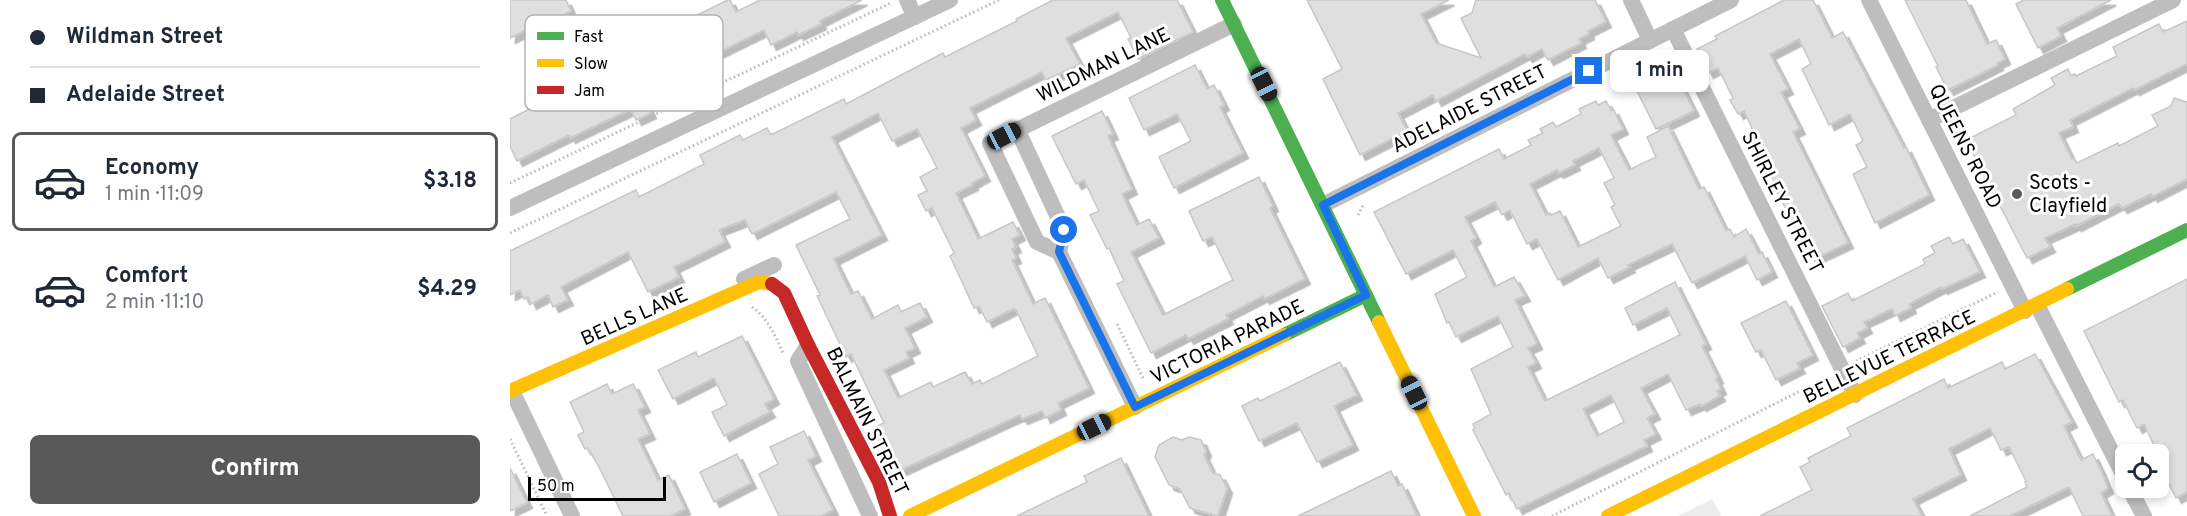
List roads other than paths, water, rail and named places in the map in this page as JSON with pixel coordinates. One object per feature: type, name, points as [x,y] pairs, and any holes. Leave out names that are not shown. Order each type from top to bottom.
[{"type":"street","points":[[907,0],[915,17]]},
{"type":"street","points":[[723,108],[950,0]]},
{"type":"street","points":[[1222,0],[1474,516]]},
{"type":"street","points":[[1631,0],[1650,40]]},
{"type":"street","name":"ADELAIDE STREET","points":[[1323,205],[1731,0]]},
{"type":"street","name":"QUEENS ROAD","points":[[1869,0],[1929,120],[2115,460]]},
{"type":"street","points":[[1929,120],[2174,0]]},
{"type":"street","name":"WILDMAN LANE","points":[[1059,252],[1037,242],[990,143],[1234,24]]},
{"type":"street","name":"SHIRLEY STREET","points":[[1673,29],[1855,394]]},
{"type":"street","points":[[510,208],[716,111]]},
{"type":"street","points":[[1017,129],[1064,230],[1059,252],[1135,407]]},
{"type":"street","name":"BELLEVUE TERRACE","points":[[1608,516],[2187,230]]},
{"type":"street","points":[[694,311],[705,297],[774,265]]},
{"type":"street","name":"BELLS LANE","points":[[511,391],[759,282],[774,284]]},
{"type":"street","name":"BALMAIN STREET","points":[[774,284],[784,293],[808,345],[879,482],[890,516]]},
{"type":"street","name":"VICTORIA PARADE","points":[[910,516],[1366,295]]},
{"type":"street","name":"BALMAIN STREET","points":[[808,345],[798,361],[870,516]]},
{"type":"street","points":[[511,391],[572,516]]},
{"type":"street","points":[[2134,498],[2144,516]]},
{"type":"place","name":"Scots - Clayfield","points":[[2017,194]]}]
